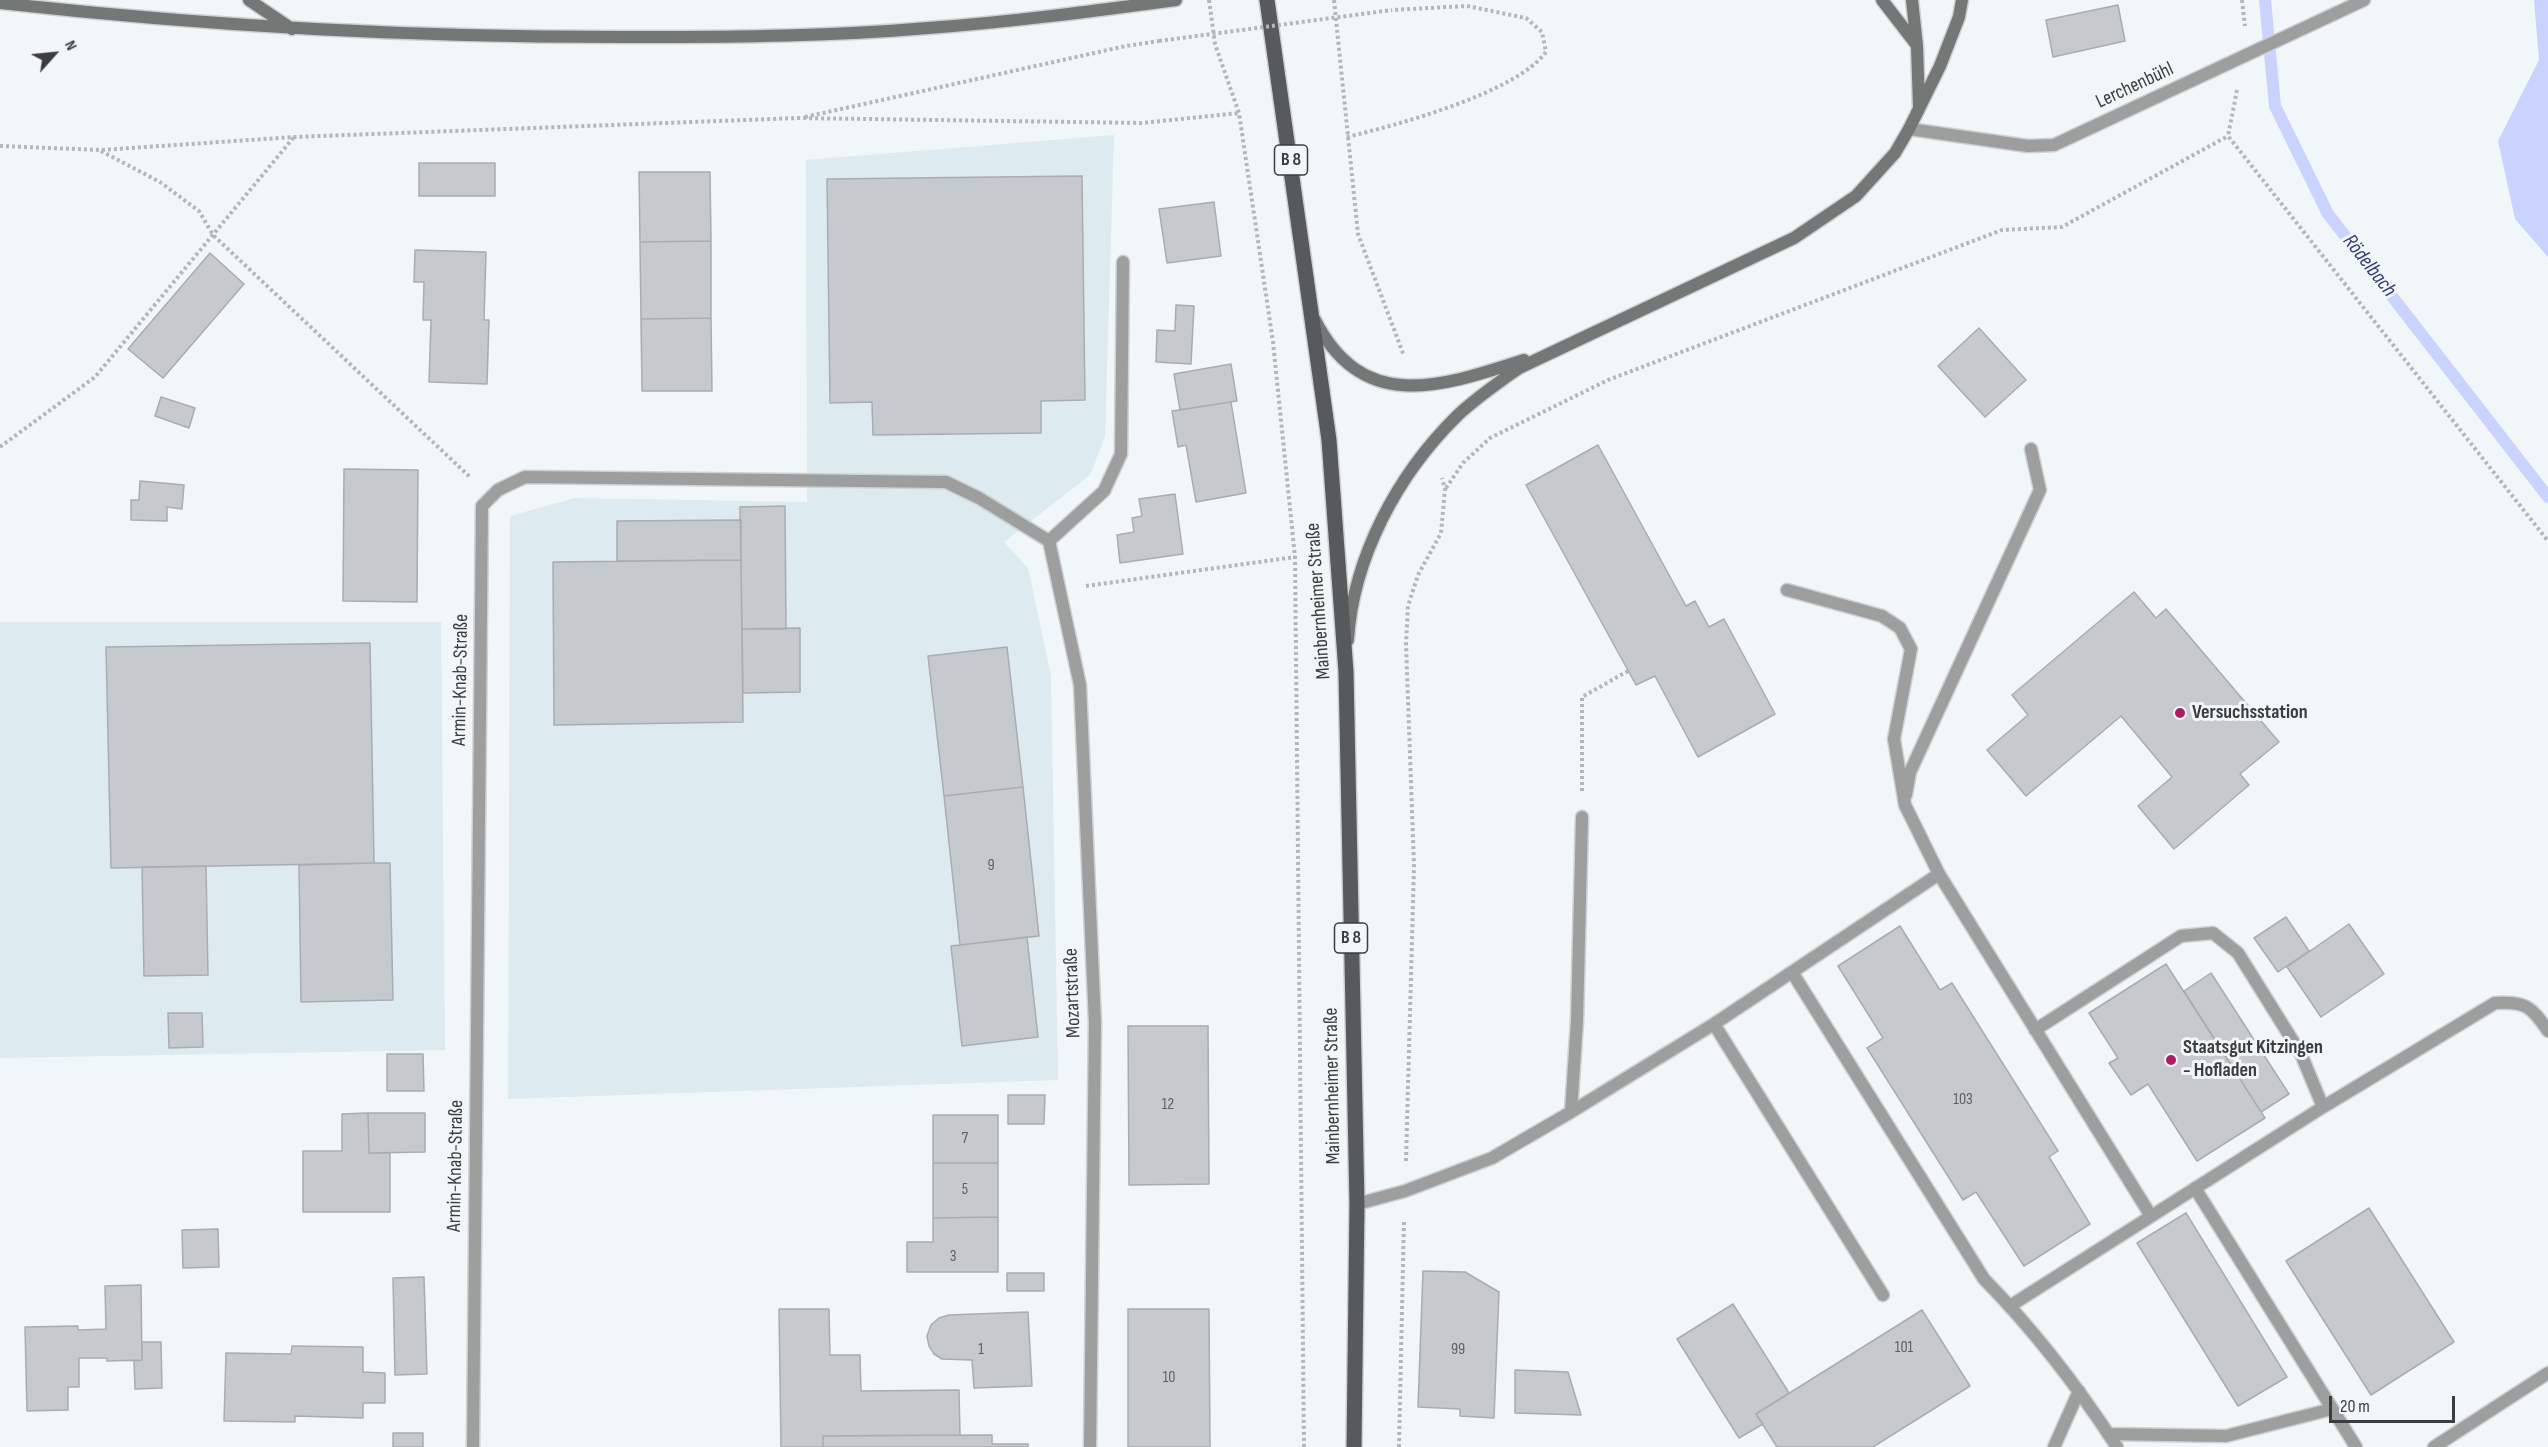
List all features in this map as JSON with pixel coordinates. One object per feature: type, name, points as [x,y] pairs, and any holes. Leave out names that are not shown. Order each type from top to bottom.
[{"type":"main road","points":[[249,0],[292,29]]},
{"type":"main road","points":[[0,3],[59,5],[292,29],[522,38],[734,37],[929,28],[1176,0]]},
{"type":"main road","name":"Mainbernheimer Straße","points":[[1267,0],[1314,319],[1329,440],[1346,672],[1357,1204],[1354,1447]]},
{"type":"main road","points":[[1882,0],[1917,46]]},
{"type":"main road","points":[[1912,0],[1917,46],[1919,108]]},
{"type":"main road","points":[[1346,672],[1348,631],[1369,551],[1386,513],[1406,478],[1431,444],[1457,416],[1487,390],[1519,369],[1554,350],[1794,238],[1856,196],[1889,160],[1909,129],[1940,66],[1959,17],[1962,0]]},
{"type":"main road","points":[[1314,319],[1326,342],[1343,360],[1363,374],[1387,384],[1408,387],[1427,386],[1485,373],[1554,350]]},
{"type":"street","name":"Lerchenbühl","points":[[1909,129],[2028,146],[2054,145],[2364,0]]},
{"type":"street","points":[[490,498],[498,490],[525,477],[946,482],[979,498],[1049,541],[1104,492],[1121,454],[1123,261]]},
{"type":"street","points":[[1905,805],[1910,772],[2040,490],[2031,449]]},
{"type":"street","name":"Armin-Knab-Straße","points":[[473,1447],[482,506],[490,498]]},
{"type":"street","name":"Mozartstraße","points":[[1049,541],[1080,685],[1095,1023],[1090,1447]]},
{"type":"street","points":[[1787,590],[1882,616],[1900,628],[1911,649],[1894,739],[1905,805],[1939,874],[2151,1216]]},
{"type":"street","points":[[1571,1112],[1577,1021],[1582,817]]},
{"type":"street","points":[[1357,1204],[1405,1191],[1492,1158],[1714,1024],[1939,874]]},
{"type":"street","points":[[2035,1030],[2181,936],[2212,933],[2238,953],[2301,1054],[2323,1107]]},
{"type":"street","points":[[1792,972],[1984,1279],[2010,1306],[2079,1391],[2117,1447]]},
{"type":"street","points":[[2010,1306],[2323,1107],[2495,1004],[2518,1002],[2538,1015],[2548,1031]]},
{"type":"street","points":[[1714,1024],[1883,1295]]},
{"type":"street","points":[[2195,1188],[2356,1447]]},
{"type":"street","points":[[2434,1447],[2548,1373]]},
{"type":"street","points":[[2054,1447],[2079,1391]]},
{"type":"street","points":[[2108,1434],[2226,1436],[2332,1409]]},
{"type":"path","points":[[1209,0],[1215,44],[1239,113],[1273,342],[1295,557],[1304,1447]]},
{"type":"path","points":[[1334,0],[1358,234],[1404,357],[1408,387]]},
{"type":"path","points":[[2242,0],[2246,27],[2244,57],[2228,136],[2548,541]]},
{"type":"path","points":[[798,118],[1126,46],[1392,10],[1467,6],[1526,18],[1542,33],[1546,52],[1536,64],[1502,85],[1421,117],[1347,137]]},
{"type":"path","points":[[0,146],[101,150],[294,137],[798,118],[1142,123],[1239,113]]},
{"type":"path","points":[[1445,489],[1463,463],[1490,438],[1608,380],[2002,230],[2062,227],[2228,136]]},
{"type":"path","points":[[0,447],[95,377],[294,137]]},
{"type":"path","points":[[101,150],[160,182],[200,211],[213,235],[490,498]]},
{"type":"path","points":[[1399,1447],[1400,1308],[1414,866],[1406,644],[1408,606],[1418,575],[1441,533],[1445,489],[1431,444]]},
{"type":"path","points":[[1059,590],[1295,557]]},
{"type":"path","points":[[1582,817],[1582,697],[1628,671]]},
{"type":"shaded area","points":[[1114,135],[1105,437],[1090,475],[1004,542],[1028,568],[1051,676],[1058,1080],[508,1099],[510,516],[575,498],[807,502],[806,160]]},
{"type":"shaded area","points":[[0,622],[441,622],[445,1050],[0,1058]]},
{"type":"water","points":[[2534,0],[2548,0],[2548,257],[2515,219],[2498,141],[2539,60]]},
{"type":"building","points":[[2118,5],[2125,41],[2053,57],[2046,20]]},
{"type":"building","points":[[419,163],[495,163],[495,196],[419,196]]},
{"type":"building","points":[[639,172],[710,172],[711,241],[640,242]]},
{"type":"building","points":[[1082,176],[1085,400],[1041,401],[1041,433],[873,435],[872,402],[830,403],[827,179]]},
{"type":"building","points":[[1214,202],[1221,256],[1167,263],[1159,209]]},
{"type":"building","points":[[711,241],[711,318],[641,319],[640,242]]},
{"type":"building","points":[[415,250],[486,252],[484,320],[489,320],[487,384],[429,382],[431,320],[423,320],[424,282],[414,282]]},
{"type":"building","points":[[210,253],[244,284],[163,378],[128,349]]},
{"type":"building","points":[[1176,305],[1194,306],[1191,364],[1156,362],[1157,330],[1175,331]]},
{"type":"building","points":[[711,318],[712,391],[642,391],[641,319]]},
{"type":"building","points":[[1979,328],[2026,380],[1985,417],[1938,366]]},
{"type":"building","points":[[1231,364],[1237,401],[1180,410],[1174,374]]},
{"type":"building","points":[[161,397],[195,408],[189,428],[155,416]]},
{"type":"building","points":[[1231,402],[1246,493],[1196,502],[1186,445],[1178,447],[1172,411]]},
{"type":"building","points":[[1598,445],[1686,606],[1695,601],[1709,627],[1724,619],[1775,714],[1698,757],[1655,676],[1636,685],[1526,485]]},
{"type":"building","points":[[344,469],[418,470],[417,602],[343,601]]},
{"type":"building","points":[[140,481],[184,485],[182,509],[167,507],[167,521],[131,520],[131,500],[139,500]]},
{"type":"building","points":[[1175,494],[1183,554],[1120,563],[1117,535],[1134,532],[1132,518],[1142,516],[1139,499]]},
{"type":"building","points":[[785,506],[786,629],[742,629],[740,507]]},
{"type":"building","points":[[741,520],[741,560],[617,561],[617,521]]},
{"type":"building","points":[[741,560],[743,722],[554,725],[553,562]]},
{"type":"building","points":[[2134,592],[2156,618],[2166,609],[2279,742],[2240,774],[2249,785],[2174,849],[2138,806],[2172,777],[2121,716],[2026,796],[1987,750],[2028,715],[2012,695]]},
{"type":"building","points":[[800,628],[800,692],[743,693],[742,629]]},
{"type":"building","points":[[370,643],[374,863],[111,868],[106,647]]},
{"type":"building","points":[[1007,647],[1023,787],[944,796],[928,656]]},
{"type":"building","points":[[1023,787],[1039,936],[960,945],[944,796]]},
{"type":"building","points":[[390,863],[393,1000],[301,1002],[299,865]]},
{"type":"building","points":[[206,866],[208,975],[144,976],[142,867]]},
{"type":"building","points":[[2286,917],[2309,951],[2278,972],[2254,938]]},
{"type":"building","points":[[2349,924],[2384,974],[2321,1017],[2287,967]]},
{"type":"building","points":[[1900,926],[1940,990],[1952,983],[2058,1151],[2049,1157],[2090,1224],[2024,1266],[1976,1192],[1963,1200],[1867,1048],[1883,1038],[1838,966]]},
{"type":"building","points":[[1027,937],[1038,1037],[962,1046],[951,946]]},
{"type":"building","name":"Staatsgut Kitzingen - Hofladen","points":[[2166,964],[2265,1118],[2197,1161],[2148,1084],[2131,1095],[2109,1063],[2118,1058],[2089,1013]]},
{"type":"building","points":[[2211,973],[2289,1094],[2261,1112],[2184,991]]},
{"type":"building","points":[[168,1013],[202,1013],[203,1047],[169,1048]]},
{"type":"building","points":[[1128,1026],[1208,1026],[1209,1184],[1129,1185]]},
{"type":"building","points":[[387,1054],[423,1054],[424,1091],[387,1091]]},
{"type":"building","points":[[1008,1095],[1045,1095],[1044,1124],[1008,1124]]},
{"type":"building","points":[[368,1113],[369,1153],[390,1153],[390,1212],[303,1212],[303,1151],[342,1151],[342,1114]]},
{"type":"building","points":[[368,1113],[425,1113],[425,1152],[369,1153]]},
{"type":"building","points":[[933,1115],[998,1115],[998,1163],[933,1163]]},
{"type":"building","points":[[933,1163],[998,1163],[998,1217],[933,1218]]},
{"type":"building","points":[[2369,1208],[2454,1342],[2371,1395],[2286,1261]]},
{"type":"building","points":[[2186,1213],[2287,1377],[2238,1406],[2137,1243]]},
{"type":"building","points":[[998,1217],[998,1272],[907,1272],[907,1242],[933,1242],[933,1218]]},
{"type":"building","points":[[218,1229],[219,1267],[183,1268],[182,1230]]},
{"type":"building","points":[[1423,1271],[1465,1272],[1499,1292],[1494,1418],[1460,1416],[1460,1409],[1418,1407]]},
{"type":"building","points":[[1007,1273],[1044,1273],[1044,1291],[1007,1291]]},
{"type":"building","points":[[424,1277],[427,1374],[395,1375],[393,1278]]},
{"type":"building","points":[[141,1285],[142,1360],[107,1361],[107,1358],[79,1358],[79,1387],[68,1387],[68,1410],[27,1411],[25,1327],[78,1326],[78,1330],[106,1329],[105,1286]]},
{"type":"building","points":[[1733,1304],[1789,1393],[1756,1414],[1763,1424],[1739,1438],[1677,1339]]},
{"type":"building","points":[[779,1309],[829,1309],[830,1355],[860,1355],[861,1391],[959,1390],[960,1435],[823,1436],[823,1447],[781,1447]]},
{"type":"building","points":[[1128,1309],[1209,1309],[1210,1447],[1128,1447]]},
{"type":"building","points":[[1922,1310],[1970,1386],[1873,1447],[1777,1447],[1756,1414]]},
{"type":"building","points":[[1028,1312],[1032,1386],[974,1388],[972,1360],[942,1359],[934,1354],[929,1346],[927,1336],[931,1325],[939,1318],[949,1315]]},
{"type":"building","points":[[142,1342],[161,1342],[162,1388],[135,1389],[134,1361],[142,1360]]},
{"type":"building","points":[[292,1346],[363,1347],[363,1372],[385,1373],[385,1403],[363,1403],[363,1418],[295,1416],[295,1422],[224,1421],[226,1353],[291,1354]]},
{"type":"building","points":[[1515,1370],[1568,1372],[1581,1415],[1515,1413]]},
{"type":"building","points":[[393,1433],[423,1433],[423,1447],[393,1447]]},
{"type":"building","points":[[992,1435],[992,1444],[1028,1444],[1028,1447],[823,1447],[823,1436]]},
{"type":"waterway","name":"Rödelbach","points":[[2265,0],[2275,106],[2328,214],[2548,497]]},
{"type":"place","name":"Versuchsstation","points":[[2180,713]]},
{"type":"place","name":"Staatsgut Kitzingen - Hofladen","points":[[2171,1060]]}]
